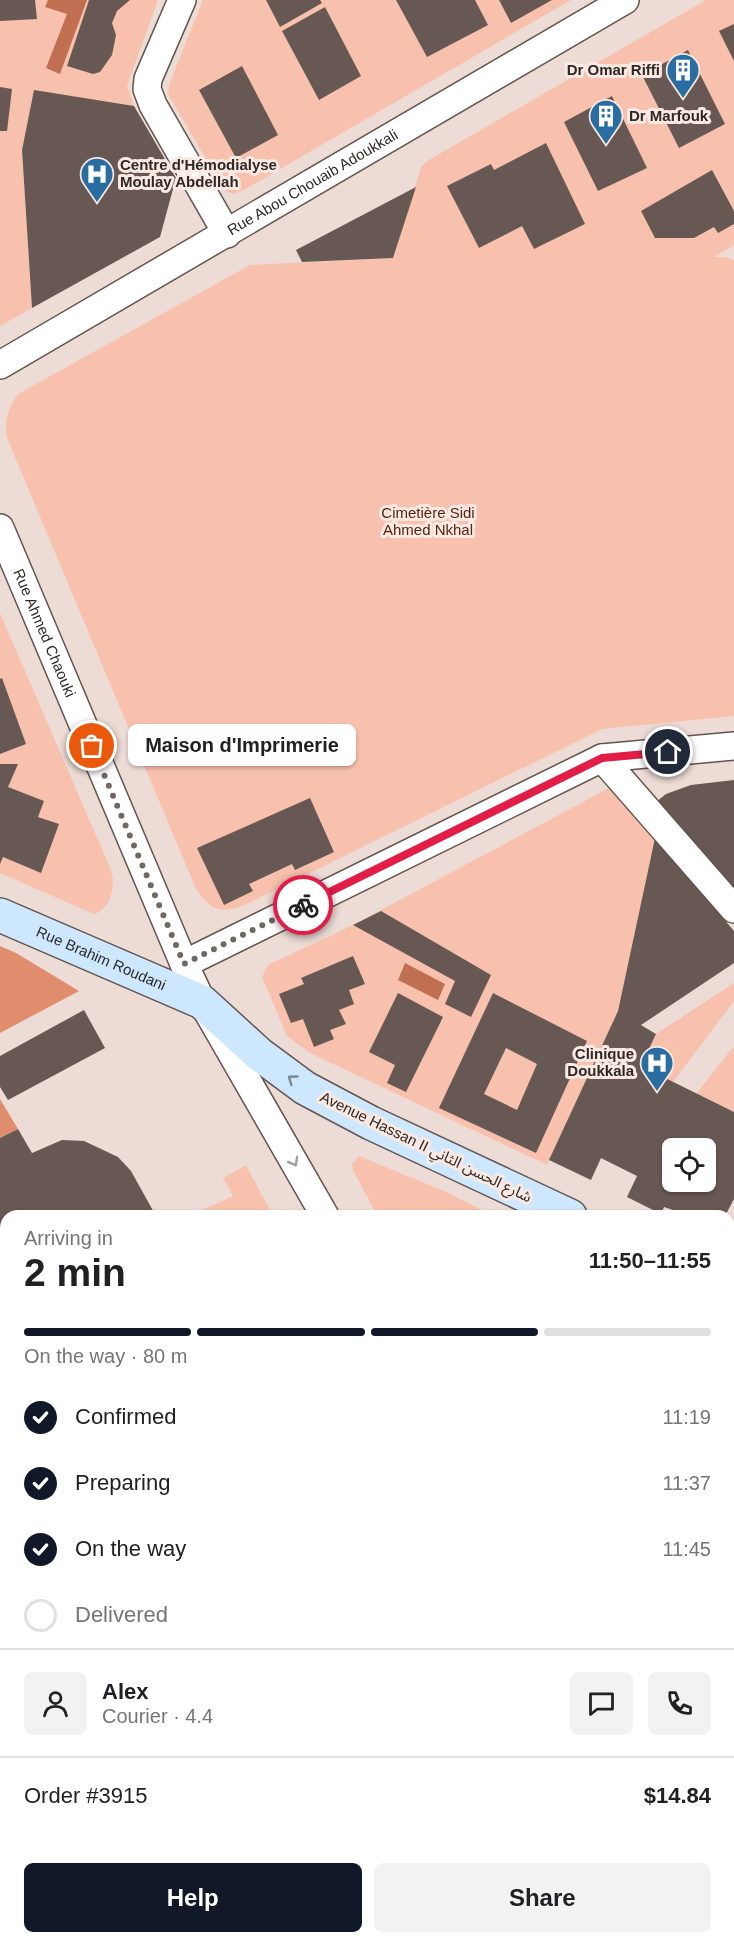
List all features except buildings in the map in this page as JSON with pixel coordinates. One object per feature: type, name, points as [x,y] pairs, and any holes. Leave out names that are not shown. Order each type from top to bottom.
[{"type":"street","points":[[182,0],[151,68],[147,89],[153,105],[227,234]]},
{"type":"street","name":"Rue Abou Chouaib Adoukkali","points":[[0,365],[625,0]]},
{"type":"street","name":"Rue Ahmed Chaouki","points":[[0,528],[184,964],[202,1002],[322,1210]]},
{"type":"street","points":[[184,964],[602,758],[734,746]]},
{"type":"street","points":[[602,758],[734,909]]},
{"type":"street","name":"Rue Brahim Roudani","points":[[0,915],[202,1002]]},
{"type":"street","name":"Avenue Hassan II شارع الحسن الثاني","points":[[202,1002],[259,1054],[305,1088],[371,1124],[557,1210]]},
{"type":"green space","points":[[0,0],[158,0],[127,86],[134,106],[34,91],[22,150],[32,308],[0,326]]},
{"type":"green space","points":[[203,0],[571,0],[244,190],[233,194],[224,190],[168,94],[170,82]]},
{"type":"green space","name":"Cimetière Sidi Ahmed Nkhal","points":[[706,0],[734,0],[734,245],[714,257],[726,257],[734,261],[734,716],[602,729],[245,905],[217,909],[206,902],[196,889],[7,438],[7,420],[12,404],[18,394],[250,265],[393,258],[421,167],[427,161]]},
{"type":"green space","points":[[0,613],[111,870],[113,882],[111,896],[105,907],[94,914],[0,873]]},
{"type":"green space","points":[[609,788],[655,838],[618,1011],[547,1165],[310,1053],[287,1036],[262,977],[268,965],[353,925]]},
{"type":"green space","points":[[734,983],[734,1001],[673,1082],[641,1066],[656,1034]]},
{"type":"green space","points":[[734,1046],[734,1112],[696,1094]]},
{"type":"green space","points":[[359,1156],[444,1191],[482,1210],[374,1210],[352,1164]]},
{"type":"green space","points":[[246,1165],[270,1210],[202,1210],[233,1196],[223,1178]]},
{"type":"shaded area","points":[[48,0],[87,0],[60,74],[46,68],[67,14],[45,7]]},
{"type":"shaded area","points":[[0,946],[16,953],[79,991],[0,1033]]},
{"type":"shaded area","points":[[405,963],[445,984],[438,1000],[398,980]]},
{"type":"shaded area","points":[[0,1099],[18,1129],[0,1138]]},
{"type":"way so far","points":[[92,746],[184,964],[303,905]]},
{"type":"place","name":"Dr Omar Riffi","points":[[683,99]]},
{"type":"place","name":"Dr Marfouk","points":[[606,145]]},
{"type":"place","name":"Centre d'Hémodialyse Moulay Abdellah","points":[[97,203]]},
{"type":"place","name":"Maison d'Imprimerie","points":[[92,746]]},
{"type":"place","name":"Clinique Doukkala","points":[[657,1092]]},
{"type":"route","points":[[303,905],[602,758],[668,752]]}]
